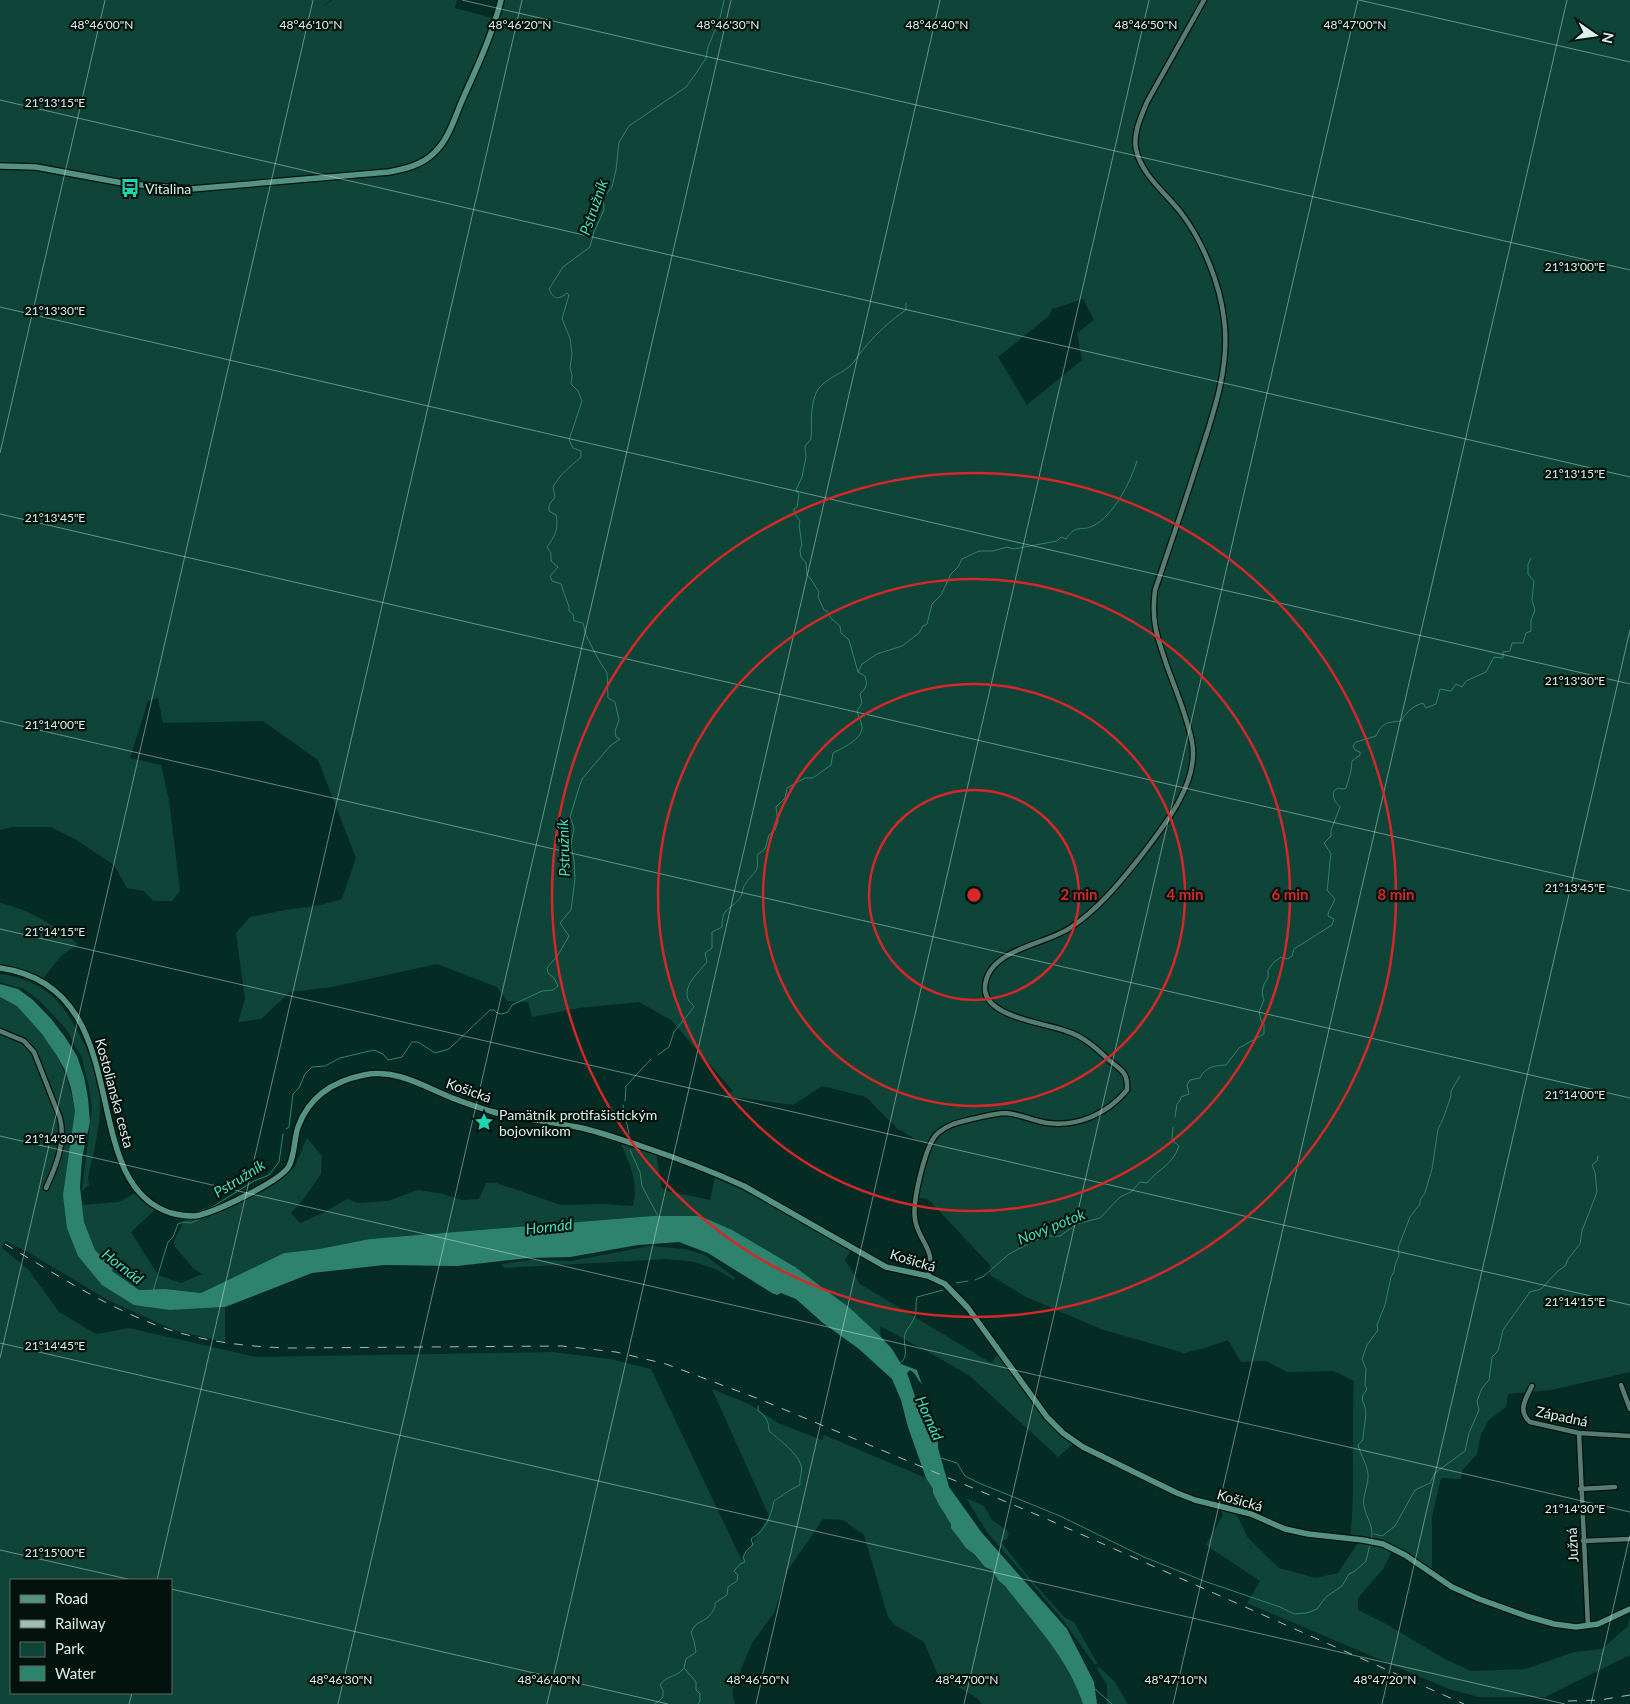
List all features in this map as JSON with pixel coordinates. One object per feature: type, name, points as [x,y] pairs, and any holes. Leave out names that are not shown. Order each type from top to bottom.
[{"type":"street","points":[[0,166],[36,167],[128,184],[191,189],[389,172],[410,167],[432,155],[444,141],[482,56],[496,20],[501,0]]},
{"type":"street","points":[[928,1276],[930,1258],[928,1248],[914,1218],[922,1168],[927,1148],[933,1137],[953,1123],[1006,1113],[1047,1123],[1070,1123],[1085,1120],[1106,1110],[1127,1090],[1127,1078],[1123,1072],[1093,1046],[1080,1037],[1066,1031],[1020,1018],[1001,1010],[990,1002],[984,989],[986,977],[992,967],[1002,958],[1014,951],[1045,940],[1070,928],[1113,892],[1182,795],[1189,778],[1193,760],[1192,742],[1159,643],[1153,622],[1153,607],[1155,590],[1213,413],[1221,381],[1226,342],[1224,318],[1206,257],[1198,241],[1182,214],[1141,163],[1136,150],[1135,140],[1137,127],[1147,102],[1204,0]]},
{"type":"street","name":"Kostolianska cesta","points":[[0,968],[20,972],[41,982],[63,998],[77,1018],[85,1033],[99,1071],[114,1138],[124,1169],[143,1196],[158,1208],[171,1213],[188,1216],[207,1213]]},
{"type":"street","points":[[0,1031],[24,1041],[34,1052],[60,1118],[62,1134],[57,1161],[46,1188]]},
{"type":"street","name":"Košická","points":[[207,1213],[262,1187],[288,1168],[298,1127],[306,1110],[316,1096],[330,1086],[364,1075],[387,1074],[406,1078],[446,1096],[493,1112],[578,1127],[721,1176],[744,1186],[886,1267],[928,1276],[947,1286],[968,1308],[1047,1417],[1062,1433],[1083,1447],[1195,1500],[1251,1514],[1293,1531],[1383,1544],[1405,1555],[1452,1586],[1479,1599],[1554,1624],[1576,1627],[1588,1626],[1598,1624],[1630,1609]]},
{"type":"street","points":[[1621,1385],[1630,1409]]},
{"type":"street","name":"Západná","points":[[1532,1386],[1522,1409],[1525,1418],[1536,1425],[1579,1433],[1630,1436]]},
{"type":"street","name":"Južná","points":[[1579,1433],[1580,1489],[1588,1626]]},
{"type":"street","points":[[1580,1489],[1615,1487]]},
{"type":"street","points":[[1583,1541],[1630,1539]]},
{"type":"green space","points":[[0,0],[331,0],[323,6],[333,0],[457,0],[455,8],[496,19],[501,0],[1630,0],[1630,1372],[1551,1390],[1508,1394],[1506,1407],[1489,1420],[1481,1434],[1477,1454],[1462,1471],[1461,1479],[1441,1478],[1432,1517],[1432,1571],[1376,1544],[1391,1553],[1383,1569],[1358,1598],[1358,1610],[1388,1625],[1443,1658],[1471,1671],[1526,1669],[1574,1652],[1602,1649],[1628,1626],[1630,1616],[1630,1655],[1545,1697],[1478,1697],[1449,1689],[1247,1603],[1260,1581],[1206,1545],[1223,1515],[1220,1509],[1235,1511],[1248,1538],[1279,1568],[1316,1578],[1338,1573],[1359,1541],[1350,1539],[1353,1500],[1354,1381],[1334,1371],[1287,1372],[1266,1361],[1241,1362],[1228,1340],[1184,1353],[1101,1329],[1026,1297],[990,1275],[990,1265],[928,1199],[918,1198],[924,1152],[927,1143],[917,1140],[898,1129],[866,1097],[822,1086],[793,1105],[742,1098],[723,1098],[733,1091],[671,1020],[639,1002],[579,1008],[532,1017],[528,1002],[507,1001],[497,987],[437,964],[332,987],[290,992],[261,1019],[238,1022],[245,999],[236,933],[250,917],[321,905],[342,899],[356,858],[318,760],[263,721],[163,723],[158,698],[148,701],[130,758],[161,765],[169,800],[180,891],[172,901],[153,901],[144,891],[127,888],[114,865],[75,839],[51,827],[12,827],[0,830]],"holes":[[[1083,299],[1094,320],[1077,333],[1082,360],[1027,405],[998,357],[1049,316],[1052,309]]]},
{"type":"green space","points":[[0,903],[21,909],[41,919],[78,944],[61,956],[41,981],[0,969]]},
{"type":"green space","points":[[0,974],[28,981],[49,993],[73,1023],[92,1062],[99,1090],[100,1111],[88,1177],[89,1185],[82,1191],[92,1109],[82,1058],[66,1029],[40,1001],[24,989],[0,982]]},
{"type":"green space","points":[[0,997],[18,1006],[42,1033],[55,1054],[69,1086],[75,1111],[78,1256],[170,1310],[225,1307],[225,1342],[174,1330],[108,1300],[24,1250],[5,1241],[2,1248],[28,1269],[59,1312],[96,1334],[129,1328],[256,1357],[553,1352],[610,1359],[651,1369],[742,1561],[769,1516],[712,1389],[749,1404],[778,1423],[822,1440],[824,1435],[926,1478],[958,1538],[985,1567],[992,1570],[998,1580],[1005,1586],[1049,1642],[1069,1672],[1083,1704],[982,1704],[977,1698],[938,1675],[924,1642],[895,1625],[888,1617],[864,1535],[843,1520],[823,1519],[788,1570],[774,1613],[752,1643],[732,1691],[735,1704],[0,1704]]},
{"type":"green space","points":[[307,1138],[322,1156],[321,1174],[291,1213],[300,1223],[323,1213],[347,1199],[358,1203],[388,1201],[418,1190],[443,1194],[462,1200],[479,1199],[486,1183],[496,1183],[561,1205],[605,1204],[633,1206],[635,1197],[634,1180],[618,1138],[656,1151],[661,1187],[667,1191],[710,1200],[716,1173],[734,1180],[803,1217],[852,1248],[845,1260],[860,1284],[991,1363],[998,1354],[1066,1433],[1073,1437],[1073,1444],[1058,1457],[970,1376],[880,1326],[881,1337],[851,1309],[700,1216],[652,1216],[370,1239],[319,1249],[284,1253],[201,1293],[165,1289],[139,1290],[112,1271],[113,1267],[95,1250],[84,1222],[82,1205],[119,1202],[135,1193],[158,1207],[131,1232],[158,1275],[181,1283],[202,1274],[194,1269],[175,1247],[174,1241],[184,1221],[193,1212],[244,1196],[276,1181],[294,1168]]},
{"type":"green space","points":[[650,1246],[685,1249],[705,1255],[735,1278],[734,1280],[718,1270],[695,1262],[667,1259],[503,1268],[502,1264],[531,1260],[571,1261]]},
{"type":"green space","points":[[966,1498],[984,1506],[992,1520],[1009,1532],[1007,1539],[1001,1542],[1065,1618],[1074,1622],[1097,1663],[1095,1665],[1063,1620],[987,1532]]},
{"type":"green space","points":[[1099,1667],[1115,1682],[1128,1704],[1107,1704],[1107,1685],[1097,1669]]},
{"type":"water","name":"Hornád","points":[[0,984],[18,989],[33,1000],[52,1020],[77,1056],[84,1077],[90,1122],[82,1158],[80,1187],[84,1222],[95,1250],[113,1267],[112,1271],[139,1290],[165,1289],[201,1293],[284,1253],[319,1249],[370,1239],[652,1216],[700,1216],[732,1230],[795,1267],[851,1309],[892,1349],[901,1364],[917,1370],[922,1385],[914,1373],[910,1370],[907,1373],[917,1402],[938,1428],[938,1448],[949,1487],[982,1533],[1067,1629],[1094,1682],[1097,1704],[1083,1704],[1069,1672],[1049,1642],[1005,1586],[998,1580],[992,1570],[985,1567],[966,1548],[951,1528],[951,1524],[926,1478],[908,1427],[901,1400],[892,1379],[859,1349],[823,1323],[796,1299],[781,1293],[777,1295],[772,1293],[708,1253],[679,1242],[638,1245],[570,1257],[528,1258],[457,1266],[384,1265],[312,1273],[225,1307],[170,1310],[134,1305],[102,1285],[78,1256],[67,1228],[63,1195],[75,1111],[71,1088],[65,1070],[42,1034],[17,1006],[0,997]]},
{"type":"waterway","name":"Pstružník","points":[[286,1129],[289,1127],[293,1094],[299,1088],[305,1074],[312,1067],[325,1066],[340,1058],[374,1050],[383,1054],[388,1060],[402,1057],[412,1042],[418,1042],[435,1053],[449,1049],[490,1010],[502,1014],[508,1012],[512,1005],[542,991],[553,990],[558,986],[554,978],[548,973],[547,968],[558,955],[569,936],[560,923],[571,910],[575,879],[571,845],[574,828],[570,817],[582,779],[610,746],[620,739],[616,737],[615,731],[619,720],[615,702],[608,698],[607,673],[586,635],[583,623],[574,621],[561,584],[552,581],[550,576],[558,567],[551,561],[551,553],[547,547],[557,528],[556,515],[549,511],[549,505],[555,497],[553,487],[556,482],[581,457],[581,451],[573,448],[569,440],[582,401],[578,391],[571,384],[572,375],[570,368],[572,354],[570,338],[562,319],[569,295],[567,293],[556,298],[549,289],[563,267],[590,247],[594,232],[604,210],[603,198],[612,187],[619,142],[629,126],[686,87],[706,58],[708,47],[720,18],[724,0]]},
{"type":"waterway","points":[[858,672],[849,640],[841,633],[840,626],[824,610],[818,597],[819,591],[807,575],[806,563],[801,557],[800,550],[802,545],[800,521],[794,513],[799,494],[796,490],[802,477],[806,457],[805,446],[811,439],[812,409],[816,393],[826,381],[851,365],[875,336],[906,310],[906,303]]},
{"type":"waterway","points":[[658,1055],[669,1047],[674,1032],[694,1007],[687,996],[689,985],[707,962],[705,953],[712,948],[712,932],[722,927],[723,915],[740,898],[743,888],[756,871],[757,855],[765,849],[769,835],[775,830],[778,822],[776,807],[785,798],[787,788],[805,778],[813,778],[831,765],[833,753],[859,736],[862,725],[857,711],[862,703],[860,694],[866,684],[865,676],[858,672],[862,664],[877,654],[902,646],[919,633],[923,626],[927,624],[932,604],[941,595],[951,574],[958,567],[962,559],[979,551],[993,551],[1007,547],[1014,549],[1057,541],[1061,537],[1066,539],[1076,529],[1089,528],[1101,521],[1120,498],[1137,461]]},
{"type":"waterway","name":"Nový potok","points":[[1175,1117],[1177,1104],[1181,1097],[1189,1094],[1187,1085],[1190,1080],[1200,1078],[1211,1067],[1226,1065],[1239,1048],[1264,1034],[1264,1024],[1261,1021],[1259,1012],[1264,1000],[1262,993],[1268,978],[1268,970],[1274,962],[1281,957],[1288,959],[1292,956],[1294,949],[1332,925],[1334,919],[1328,916],[1328,914],[1335,899],[1327,890],[1331,854],[1324,843],[1331,836],[1331,830],[1340,807],[1334,800],[1334,791],[1338,788],[1346,788],[1352,761],[1360,755],[1360,752],[1355,750],[1353,746],[1356,742],[1376,736],[1383,725],[1401,721],[1416,706],[1423,703],[1426,708],[1436,704],[1440,689],[1451,691],[1456,684],[1462,687],[1466,681],[1486,672],[1494,657],[1503,658],[1503,652],[1510,651],[1512,643],[1523,643],[1526,633],[1531,631],[1531,620],[1535,610],[1532,600],[1534,581],[1528,574],[1528,564],[1531,558]]},
{"type":"waterway","points":[[625,1101],[626,1086],[651,1059]]},
{"type":"waterway","points":[[1371,1540],[1372,1531],[1364,1502],[1368,1474],[1358,1445],[1363,1440],[1366,1414],[1362,1400],[1367,1389],[1365,1385],[1366,1369],[1362,1359],[1367,1345],[1378,1330],[1377,1325],[1385,1305],[1391,1277],[1399,1255],[1398,1248],[1410,1217],[1420,1204],[1420,1200],[1425,1193],[1432,1169],[1438,1129],[1451,1096],[1451,1091],[1460,1076]]},
{"type":"waterway","points":[[623,1105],[629,1134]]},
{"type":"waterway","name":"Nový potok","points":[[975,1280],[984,1276],[1009,1254],[1032,1242],[1047,1236],[1060,1236],[1077,1224],[1100,1218],[1120,1197],[1131,1192],[1140,1182],[1147,1183],[1176,1153],[1179,1146],[1172,1140],[1173,1127]]},
{"type":"waterway","name":"Pstružník","points":[[209,1209],[254,1181],[269,1175],[279,1162],[283,1134]]},
{"type":"waterway","points":[[630,1150],[640,1172],[642,1186],[658,1216]]},
{"type":"waterway","points":[[1374,1534],[1382,1536],[1395,1526],[1415,1490],[1430,1483],[1435,1473],[1465,1451],[1469,1433],[1479,1410],[1477,1401],[1482,1388],[1489,1380],[1492,1357],[1498,1351],[1503,1330],[1530,1292],[1541,1289],[1565,1266],[1580,1244],[1582,1231],[1597,1192],[1595,1172],[1592,1165],[1597,1161],[1598,1156]]},
{"type":"waterway","name":"Pstružník","points":[[153,1291],[168,1242],[173,1237],[178,1224],[184,1222],[191,1223],[205,1216]]},
{"type":"waterway","name":"Nový potok","points":[[956,1283],[968,1281]]},
{"type":"waterway","name":"Nový potok","points":[[899,1364],[905,1357],[904,1338],[915,1316],[917,1297],[943,1290]]},
{"type":"waterway","points":[[698,1704],[700,1694],[696,1690],[696,1682],[684,1668],[686,1659],[696,1652],[691,1633],[696,1625],[709,1616],[715,1607],[715,1603],[727,1595],[728,1587],[737,1581],[738,1575],[734,1571],[740,1564],[745,1562],[743,1557],[753,1545],[751,1539],[767,1523],[774,1501],[800,1485],[801,1465],[799,1460],[787,1446],[769,1431],[766,1420],[758,1411],[758,1406]]},
{"type":"waterway","points":[[941,1458],[957,1463],[965,1476],[979,1483],[1060,1516],[1144,1557],[1204,1581],[1280,1607],[1294,1614],[1307,1613],[1317,1609],[1326,1597],[1342,1586],[1349,1574],[1366,1561],[1370,1544]]},
{"type":"waterway","points":[[654,1704],[663,1697],[663,1690],[660,1685],[683,1669]]},
{"type":"waterway","points":[[1094,1688],[1112,1704]]},
{"type":"railway","points":[[5,1244],[84,1291],[125,1312],[182,1334],[213,1340],[244,1345],[291,1348],[562,1346],[616,1352],[666,1364],[759,1399],[1040,1516],[1464,1704]]},
{"type":"railway","points":[[1568,1701],[1600,1700],[1630,1695]]},
{"type":"place","name":"Vitalina","points":[[130,188]]},
{"type":"place","name":"Pamätník protifašistickým bojovníkom","points":[[484,1122]]}]
